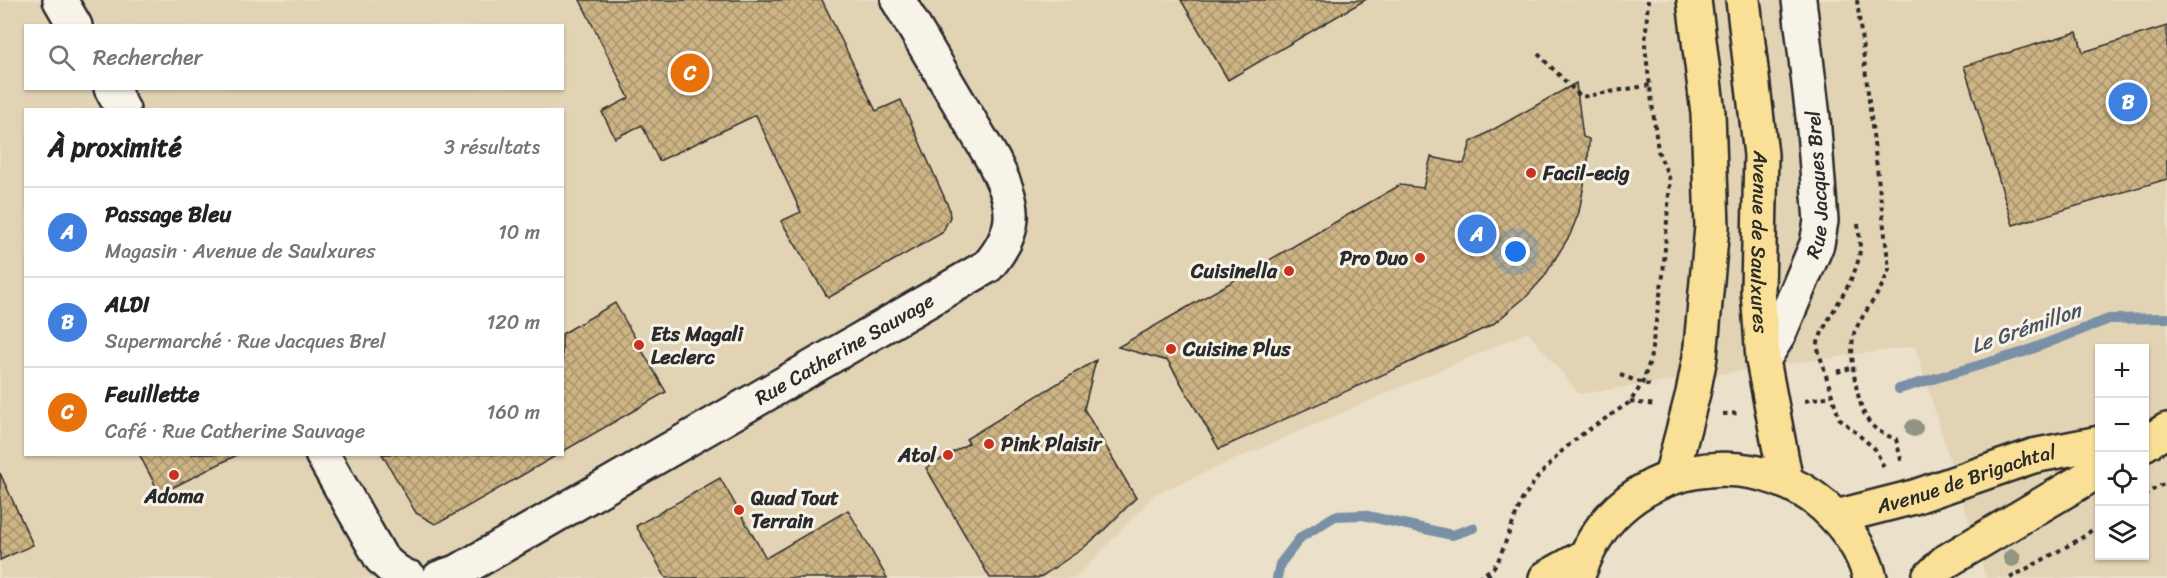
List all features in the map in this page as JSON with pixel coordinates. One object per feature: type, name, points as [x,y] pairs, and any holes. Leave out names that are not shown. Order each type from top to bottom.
[{"type":"main road","points":[[1671,477],[1689,411],[1700,357],[1712,227],[1708,113],[1694,0]]},
{"type":"main road","name":"Avenue de Saulxures","points":[[1743,0],[1761,155],[1758,290],[1763,360],[1786,482]]},
{"type":"main road","points":[[2149,434],[2167,430]]},
{"type":"main road","points":[[2149,441],[2167,430]]},
{"type":"main road","name":"Avenue de Brigachtal","points":[[1836,517],[1914,497],[2033,456],[2095,444]]},
{"type":"main road","points":[[1546,578],[1580,568],[1599,531],[1619,508],[1644,490],[1671,477],[1709,469],[1749,470],[1786,482],[1813,497],[1836,517],[1855,542],[1870,578]]},
{"type":"main road","name":"Avenue de Brigachtal","points":[[1929,578],[1945,562],[2095,473]]},
{"type":"street","points":[[60,0],[74,24]]},
{"type":"street","name":"Rue Catherine Sauvage","points":[[439,578],[459,572],[860,341],[988,266],[998,254],[1008,237],[1011,218],[1011,203],[1006,186],[993,160],[898,0]]},
{"type":"street","name":"Rue Jacques Brel","points":[[1763,360],[1778,336],[1817,244],[1821,221],[1813,117],[1799,0]]},
{"type":"street","points":[[112,90],[122,108]]},
{"type":"street","points":[[323,456],[381,558],[407,577]]},
{"type":"path","points":[[1478,578],[1488,573],[1498,561],[1522,500],[1537,478],[1563,450],[1581,435],[1630,402],[1642,384],[1650,361],[1663,275],[1670,180],[1658,151],[1645,38],[1648,0]]},
{"type":"path","points":[[1857,0],[1889,269],[1885,281],[1854,332],[1852,344],[1854,367],[1862,411],[1869,422],[1881,433],[1896,439],[1902,466]]},
{"type":"path","points":[[1538,54],[1581,97],[1650,85]]},
{"type":"path","points":[[1837,372],[1854,367]]},
{"type":"path","points":[[1620,375],[1654,387]]},
{"type":"path","points":[[1630,402],[1689,411],[1730,414],[1831,396],[1839,418],[1875,449],[1882,463]]},
{"type":"path","points":[[2149,493],[2167,482]]},
{"type":"path","points":[[2010,578],[2080,539],[2095,528]]},
{"type":"path","points":[[1488,573],[1491,578]]},
{"type":"shaded area","points":[[0,0],[2167,0],[2167,578],[1986,578],[1915,346],[1579,394],[1528,332],[1155,494],[1076,578],[0,578]]},
{"type":"building","points":[[580,0],[822,0],[876,111],[901,100],[949,208],[950,217],[942,233],[828,298],[781,221],[801,212],[756,115],[659,161],[642,125],[615,138],[602,112],[629,98]]},
{"type":"building","points":[[1181,0],[1365,0],[1228,80]]},
{"type":"building","points":[[2167,26],[2167,179],[2013,225],[1964,66],[2077,32],[2083,52]]},
{"type":"building","points":[[1576,83],[1583,137],[1589,139],[1588,163],[1579,212],[1570,235],[1544,277],[1528,295],[1492,325],[1219,449],[1168,361],[1118,347],[1400,185],[1423,188],[1431,157],[1464,164],[1471,142]]},
{"type":"building","points":[[615,303],[666,392],[564,451],[564,333]]},
{"type":"building","points":[[1096,360],[1084,409],[1136,498],[1082,549],[1042,576],[1037,578],[990,578],[926,468],[969,443],[966,439]]},
{"type":"building","name":"Adoma","points":[[140,456],[235,456],[160,494]]},
{"type":"building","points":[[383,456],[556,456],[435,524],[416,513]]},
{"type":"building","points":[[0,473],[33,545],[0,560]]},
{"type":"building","points":[[720,478],[766,558],[848,510],[887,578],[666,578],[636,526]]},
{"type":"waterway","name":"Le Grémillon","points":[[1899,389],[2024,352],[2109,319],[2167,318]]},
{"type":"waterway","name":"Le Grémillon","points":[[1277,578],[1280,564],[1301,537],[1335,516],[1363,515],[1452,535],[1473,528]]},
{"type":"place","name":"Feuillette","points":[[690,73]]},
{"type":"place","name":"ALDI","points":[[2128,102]]},
{"type":"place","name":"Facil-ecig","points":[[1531,173]]},
{"type":"place","name":"Passage Bleu","points":[[1477,234]]},
{"type":"place","name":"Pro Duo","points":[[1420,258]]},
{"type":"place","name":"Cuisinella","points":[[1289,271]]},
{"type":"place","name":"Ets Magali Leclerc","points":[[639,345]]},
{"type":"place","name":"Cuisine Plus","points":[[1171,349]]},
{"type":"place","name":"Pink Plaisir","points":[[989,444]]},
{"type":"place","name":"Atol","points":[[948,455]]},
{"type":"place","name":"Adoma","points":[[174,475]]},
{"type":"place","name":"Quad Tout Terrain","points":[[739,510]]}]
